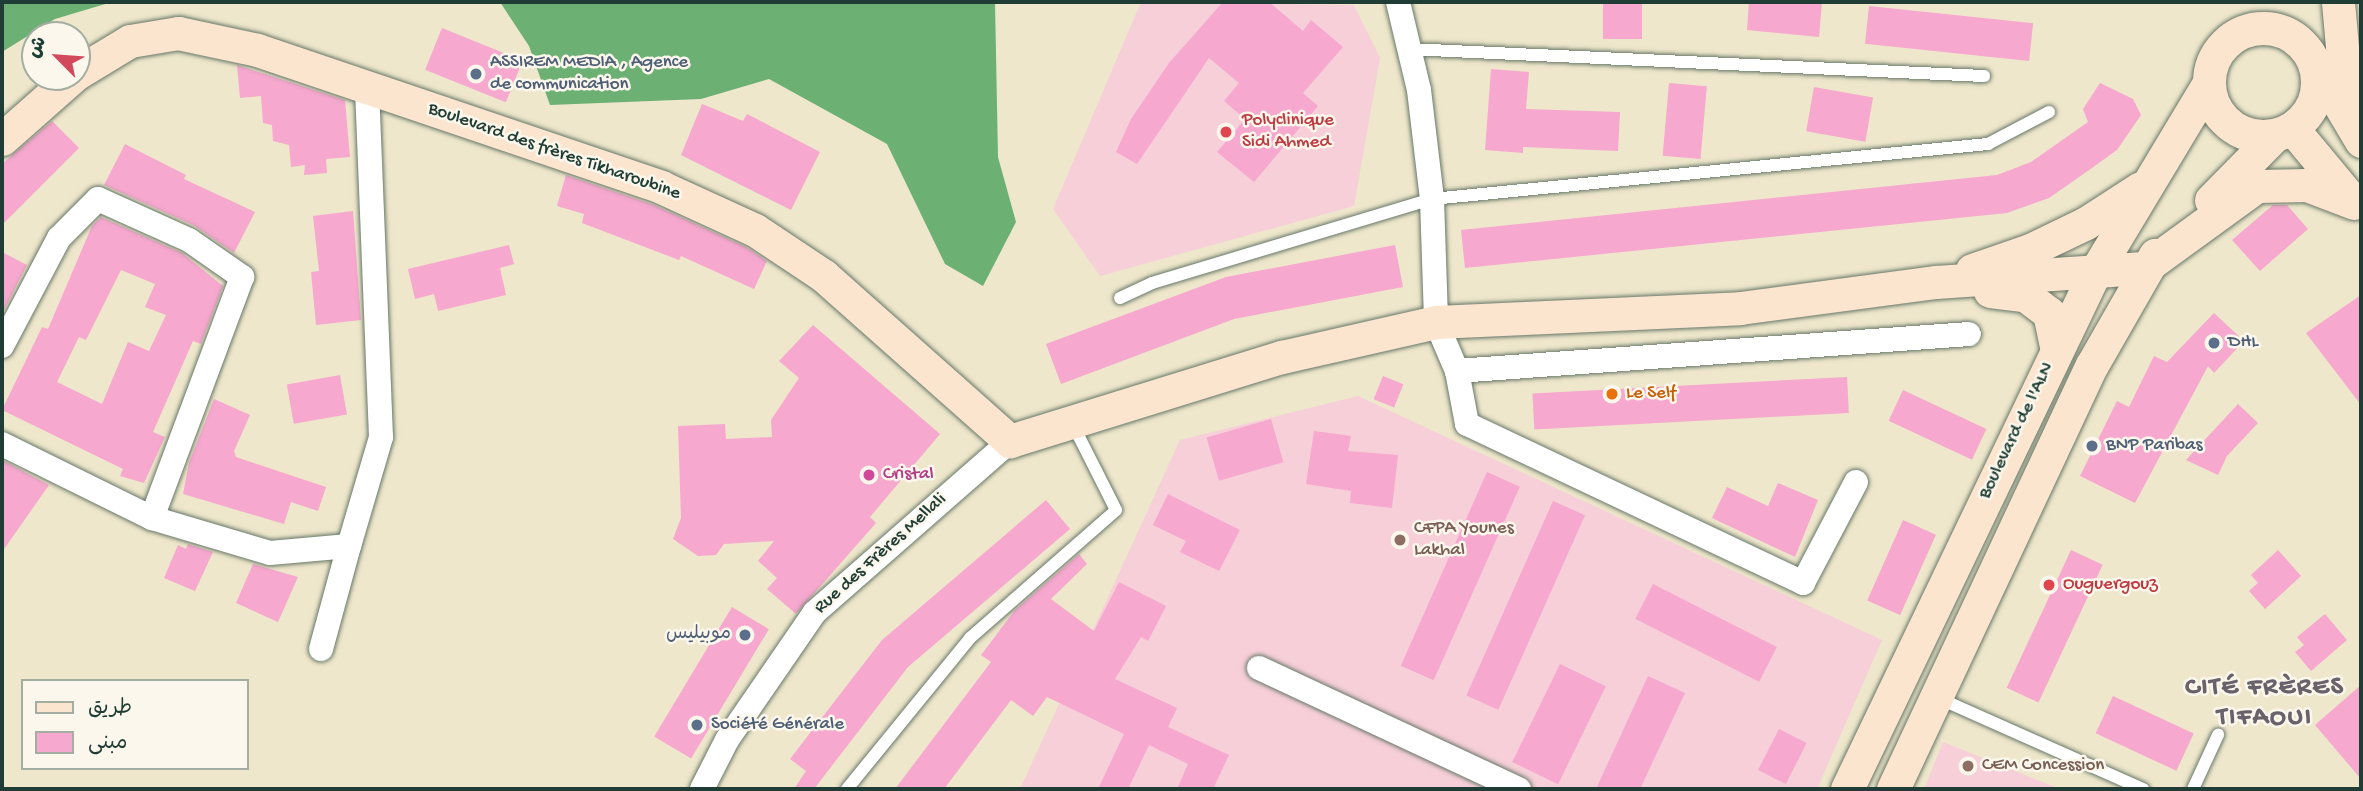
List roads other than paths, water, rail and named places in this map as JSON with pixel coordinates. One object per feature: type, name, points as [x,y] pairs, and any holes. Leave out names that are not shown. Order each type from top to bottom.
[{"type":"street","points":[[1398,2],[1419,90],[1432,200],[1436,322],[1457,371],[1466,424],[1803,583],[1856,482]]},
{"type":"street","points":[[2283,132],[2313,104],[2314,63],[2324,2]]},
{"type":"street","points":[[2338,2],[2354,128]]},
{"type":"street","points":[[2354,128],[2314,63],[2288,33],[2257,27],[2248,16],[2217,52],[2208,85],[2212,103],[2237,130],[2283,132],[2358,209]]},
{"type":"street","name":"Boulevard des frères Tikharoubine","points":[[91,64],[130,40],[178,33],[257,50],[662,187],[755,230],[824,276],[1010,441]]},
{"type":"street","name":"Boulevard de l'ALN","points":[[1847,789],[2094,274],[2145,185],[2208,85]]},
{"type":"street","points":[[321,649],[381,437],[367,88]]},
{"type":"street","points":[[2,139],[56,91]]},
{"type":"street","name":"Boulevard de l'ALN","points":[[1893,789],[2092,365],[2144,268],[2283,132]]},
{"type":"street","points":[[1936,282],[2030,250],[2086,223],[2145,185]]},
{"type":"street","points":[[1010,441],[1282,357],[1436,322],[1740,308],[1936,282],[2094,274],[2144,268],[2257,186],[2307,185],[2358,209]]},
{"type":"street","points":[[2,346],[59,238],[98,199],[189,240],[242,277],[152,518]]},
{"type":"street","points":[[1936,282],[2025,295],[2049,313],[2057,350]]},
{"type":"street","points":[[1457,371],[1969,334]]},
{"type":"street","name":"Rue des Frères Mellali","points":[[702,789],[727,740],[815,612],[1010,441]]},
{"type":"street","points":[[2,444],[152,518],[270,553],[349,546]]},
{"type":"street","points":[[1259,668],[1519,789]]},
{"type":"lane","points":[[1409,49],[1984,76]]},
{"type":"lane","points":[[1120,298],[1178,275],[1432,200],[1989,144],[2049,112]]},
{"type":"lane","points":[[847,789],[970,638],[1116,510],[1072,423]]},
{"type":"lane","points":[[1935,697],[2143,789]]},
{"type":"lane","points":[[2193,789],[2218,735]]},
{"type":"place","name":"ASSIREM MEDIA , Agence de communication","points":[[476,74]]},
{"type":"place","name":"Polyclinique Sidi Ahmed","points":[[1226,132]]},
{"type":"place","name":"DHL","points":[[2214,343]]},
{"type":"place","name":"Le Self","points":[[1612,394]]},
{"type":"place","name":"BNP Paribas","points":[[2092,446]]},
{"type":"place","name":"Cristal","points":[[869,475]]},
{"type":"place","name":"CFPA Younes Lakhal","points":[[1400,540]]},
{"type":"place","name":"Ouguergouz","points":[[2049,585]]},
{"type":"place","name":"موبيليس","points":[[745,635]]},
{"type":"place","name":"Société Générale","points":[[697,725]]},
{"type":"place","name":"CEM Concession","points":[[1968,766]]},
{"type":"district","name":"CITÉ FRÈRES TIFAOUI","points":[[2265,704]]}]
